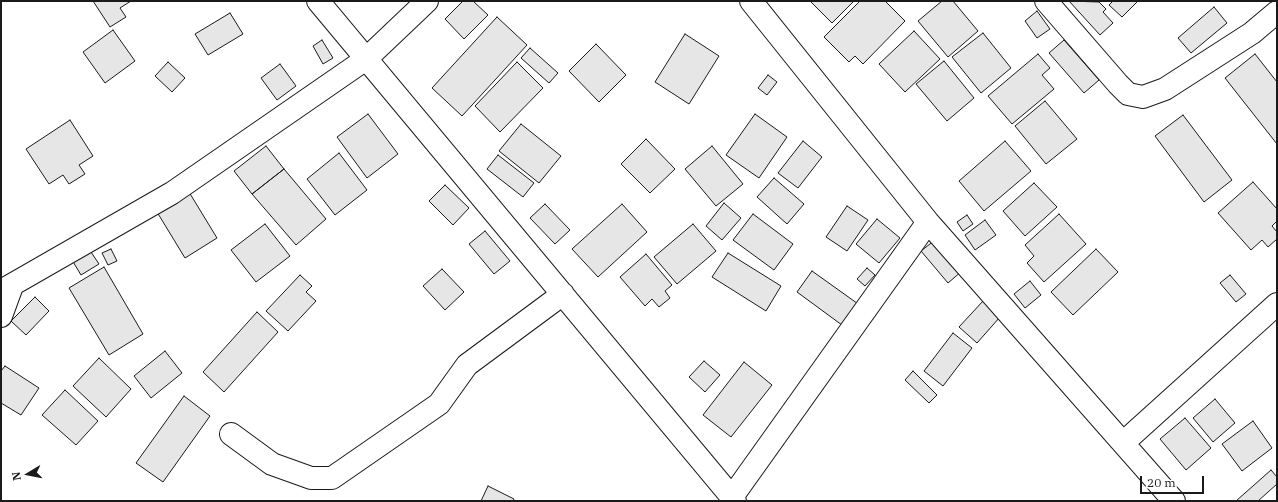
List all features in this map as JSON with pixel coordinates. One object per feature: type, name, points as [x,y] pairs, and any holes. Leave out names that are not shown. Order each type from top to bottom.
[{"type":"street","points":[[318,1],[734,499],[928,222]]},
{"type":"street","points":[[1,316],[4,289],[172,193],[366,59],[428,1]]},
{"type":"street","points":[[751,1],[928,222],[1174,501]]},
{"type":"street","points":[[1046,1],[1128,94],[1143,97],[1165,89],[1252,33],[1277,12]]},
{"type":"street","points":[[231,434],[272,464],[311,478],[332,478],[439,404],[467,365],[563,294]]},
{"type":"street","points":[[1123,443],[1277,304]]},
{"type":"building","points":[[93,1],[131,1],[120,8],[126,17],[110,27]]},
{"type":"building","points":[[463,1],[473,1],[488,15],[464,39],[445,19]]},
{"type":"building","points":[[810,1],[854,1],[832,23]]},
{"type":"building","points":[[860,1],[885,1],[905,21],[863,64],[855,56],[849,62],[824,37]]},
{"type":"building","points":[[942,1],[953,1],[978,31],[948,57],[918,21]]},
{"type":"building","points":[[1069,1],[1099,2],[1106,9],[1103,12],[1113,23],[1100,35]]},
{"type":"building","points":[[1113,1],[1138,1],[1122,17],[1109,5]]},
{"type":"building","points":[[1214,7],[1227,23],[1191,53],[1178,38]]},
{"type":"building","points":[[1037,11],[1050,29],[1037,38],[1025,21]]},
{"type":"building","points":[[230,13],[243,34],[208,55],[195,34]]},
{"type":"building","points":[[497,17],[527,45],[462,116],[432,88]]},
{"type":"building","points":[[113,30],[135,61],[105,83],[83,52]]},
{"type":"building","points":[[914,31],[940,59],[905,92],[879,64]]},
{"type":"building","points":[[983,33],[1011,68],[981,93],[952,57]]},
{"type":"building","points":[[685,34],[719,56],[689,104],[655,82]]},
{"type":"building","points":[[322,40],[333,58],[323,64],[313,46]]},
{"type":"building","points":[[1064,40],[1099,80],[1084,93],[1049,53]]},
{"type":"building","points":[[596,44],[626,75],[599,102],[569,71]]},
{"type":"building","points":[[530,48],[558,73],[549,83],[521,58]]},
{"type":"building","points":[[1038,54],[1050,68],[1042,75],[1054,89],[1012,124],[988,96]]},
{"type":"building","points":[[1255,54],[1277,82],[1277,144],[1225,78]]},
{"type":"building","points":[[944,61],[974,98],[947,121],[916,84]]},
{"type":"building","points":[[168,62],[185,78],[172,92],[155,76]]},
{"type":"building","points":[[517,62],[543,88],[500,132],[475,106]]},
{"type":"building","points":[[280,64],[296,86],[277,100],[261,78]]},
{"type":"building","points":[[768,75],[777,82],[767,95],[758,88]]},
{"type":"building","points":[[1045,101],[1077,139],[1046,164],[1015,126]]},
{"type":"building","points":[[368,114],[398,154],[367,178],[337,137]]},
{"type":"building","points":[[755,114],[787,137],[759,178],[726,155]]},
{"type":"building","points":[[1183,115],[1232,180],[1204,202],[1155,136]]},
{"type":"building","points":[[70,120],[93,156],[79,165],[85,174],[69,184],[63,175],[49,184],[26,149]]},
{"type":"building","points":[[521,124],[561,156],[539,183],[499,151]]},
{"type":"building","points":[[646,139],[675,169],[650,193],[621,164]]},
{"type":"building","points":[[803,141],[822,157],[798,188],[778,173]]},
{"type":"building","points":[[1005,141],[1031,171],[984,211],[959,181]]},
{"type":"building","points":[[266,146],[284,169],[252,194],[234,171]]},
{"type":"building","points":[[712,146],[743,184],[716,206],[685,169]]},
{"type":"building","points":[[339,153],[367,190],[335,215],[307,179]]},
{"type":"building","points":[[498,155],[534,183],[523,197],[487,169]]},
{"type":"building","points":[[284,169],[326,219],[296,245],[252,194]]},
{"type":"building","points":[[774,178],[804,204],[787,224],[757,197]]},
{"type":"building","points":[[1253,182],[1277,209],[1277,221],[1272,226],[1277,232],[1277,239],[1268,247],[1262,240],[1251,250],[1218,213]]},
{"type":"building","points":[[1034,183],[1057,207],[1025,236],[1003,211]]},
{"type":"building","points":[[445,185],[469,208],[453,225],[429,201]]},
{"type":"building","points":[[189,192],[217,238],[185,258],[157,212]]},
{"type":"building","points":[[724,203],[741,218],[722,240],[706,226]]},
{"type":"building","points":[[545,204],[570,230],[555,244],[530,218]]},
{"type":"building","points":[[622,204],[647,232],[598,277],[572,249]]},
{"type":"building","points":[[847,206],[868,220],[847,251],[826,237]]},
{"type":"building","points":[[753,214],[793,244],[774,270],[733,240]]},
{"type":"building","points":[[1059,214],[1086,244],[1044,282],[1027,263],[1034,256],[1025,245]]},
{"type":"building","points":[[967,215],[973,224],[963,231],[957,222]]},
{"type":"building","points":[[877,219],[900,238],[879,263],[856,244]]},
{"type":"building","points":[[985,220],[996,235],[975,250],[965,235]]},
{"type":"building","points":[[265,224],[290,256],[256,282],[231,250]]},
{"type":"building","points":[[693,224],[716,251],[677,284],[654,257]]},
{"type":"building","points":[[485,231],[510,261],[494,274],[469,244]]},
{"type":"building","points":[[935,240],[962,271],[948,283],[921,251]]},
{"type":"building","points":[[89,249],[99,264],[81,275],[72,260]]},
{"type":"building","points":[[111,249],[117,261],[108,265],[102,253]]},
{"type":"building","points":[[1096,249],[1118,272],[1073,315],[1051,292]]},
{"type":"building","points":[[728,253],[781,286],[766,311],[712,277]]},
{"type":"building","points":[[646,254],[672,285],[665,291],[670,298],[659,307],[652,299],[645,306],[620,277]]},
{"type":"building","points":[[104,267],[143,334],[109,355],[69,288]]},
{"type":"building","points":[[867,268],[875,275],[865,286],[857,279]]},
{"type":"building","points":[[442,269],[464,292],[445,310],[423,286]]},
{"type":"building","points":[[812,271],[861,306],[846,328],[797,292]]},
{"type":"building","points":[[300,275],[312,286],[306,292],[316,301],[288,331],[266,311]]},
{"type":"building","points":[[1230,275],[1246,294],[1236,302],[1220,283]]},
{"type":"building","points":[[1030,281],[1041,295],[1025,308],[1014,294]]},
{"type":"building","points":[[35,297],[49,311],[26,335],[11,321]]},
{"type":"building","points":[[983,301],[1000,317],[977,343],[959,327]]},
{"type":"building","points":[[257,312],[278,332],[224,392],[203,372]]},
{"type":"building","points":[[953,333],[972,348],[943,386],[924,371]]},
{"type":"building","points":[[165,351],[182,373],[151,398],[134,376]]},
{"type":"building","points":[[99,358],[131,389],[106,417],[73,386]]},
{"type":"building","points":[[704,361],[720,375],[705,392],[689,377]]},
{"type":"building","points":[[744,362],[772,385],[731,437],[703,415]]},
{"type":"building","points":[[5,366],[39,388],[21,415],[1,403],[1,371]]},
{"type":"building","points":[[913,371],[937,395],[929,403],[905,380]]},
{"type":"building","points":[[65,390],[98,421],[76,445],[42,415]]},
{"type":"building","points":[[184,396],[210,416],[163,482],[136,463]]},
{"type":"building","points":[[1215,399],[1235,423],[1213,442],[1193,418]]},
{"type":"building","points":[[1185,418],[1211,448],[1186,470],[1160,439]]},
{"type":"building","points":[[1253,421],[1272,448],[1242,471],[1222,444]]},
{"type":"building","points":[[1271,470],[1277,477],[1277,484],[1258,501],[1236,501]]},
{"type":"building","points":[[488,486],[514,499],[513,501],[481,501]]}]
